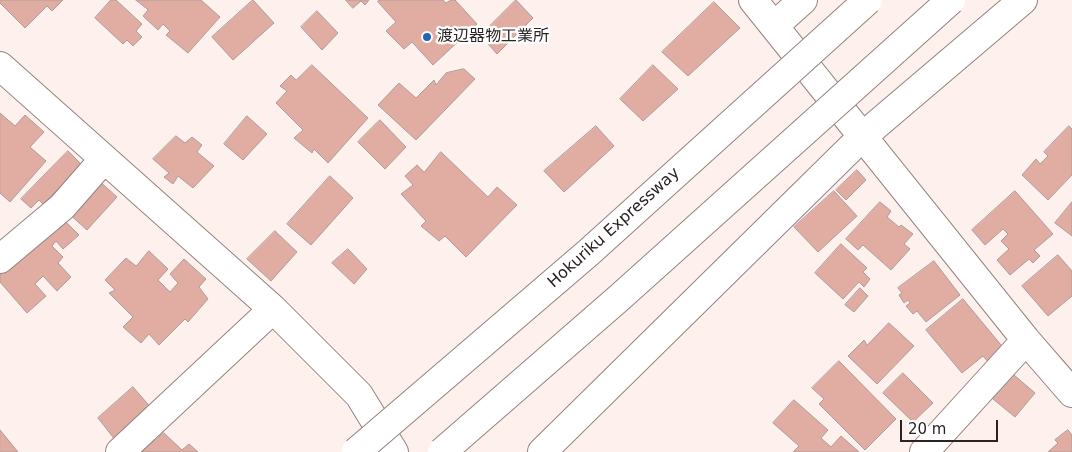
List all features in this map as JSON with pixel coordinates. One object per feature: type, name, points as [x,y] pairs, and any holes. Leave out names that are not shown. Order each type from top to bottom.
[{"type":"main road","points":[[753,0],[1026,340],[1072,393]]},
{"type":"main road","points":[[774,26],[803,0]]},
{"type":"main road","name":"Hokuriku Expressway","points":[[356,452],[588,253],[868,0]]},
{"type":"main road","points":[[442,452],[611,305],[951,0]]},
{"type":"main road","points":[[542,452],[862,137],[1023,0]]},
{"type":"main road","points":[[0,66],[273,309],[359,395],[394,452]]},
{"type":"main road","points":[[0,259],[62,206],[104,159]]},
{"type":"main road","points":[[120,452],[273,309]]},
{"type":"main road","points":[[924,452],[1026,340]]},
{"type":"building","points":[[0,0],[63,0],[52,11],[47,6],[25,28],[0,3]]},
{"type":"building","points":[[111,0],[116,0],[142,24],[136,31],[142,37],[133,46],[127,40],[123,44],[95,18]]},
{"type":"building","points":[[136,0],[201,0],[220,17],[188,53],[166,35],[170,31],[163,24],[158,30],[143,16],[148,10]]},
{"type":"building","points":[[253,0],[274,23],[233,60],[212,37]]},
{"type":"building","points":[[346,0],[369,0],[365,5],[361,1],[353,8]]},
{"type":"building","name":"渡辺器物工業所","points":[[379,0],[443,0],[446,3],[455,0],[477,24],[433,65],[412,42],[404,49],[386,31],[396,22],[378,2]]},
{"type":"building","points":[[516,0],[533,18],[497,54],[488,44],[492,40],[485,31]]},
{"type":"building","points":[[714,2],[740,28],[688,76],[662,52]]},
{"type":"building","points":[[317,11],[338,33],[322,50],[301,27]]},
{"type":"building","points":[[312,65],[368,118],[328,163],[314,149],[312,153],[294,138],[303,130],[276,103],[287,91],[280,86],[291,75],[296,80]]},
{"type":"building","points":[[653,65],[678,89],[643,121],[620,99]]},
{"type":"building","points":[[464,69],[475,79],[416,140],[378,105],[399,83],[416,98],[434,80],[436,85],[446,73]]},
{"type":"building","points":[[0,113],[15,126],[25,115],[44,132],[30,147],[46,161],[10,202],[0,193]]},
{"type":"building","points":[[247,116],[267,134],[243,160],[224,144]]},
{"type":"building","points":[[380,120],[406,147],[385,169],[358,142]]},
{"type":"building","points":[[596,126],[614,146],[564,192],[544,171]]},
{"type":"building","points":[[1069,126],[1072,129],[1072,175],[1048,200],[1022,175],[1036,159],[1040,164],[1048,156],[1044,152]]},
{"type":"building","points":[[176,136],[185,143],[192,137],[202,145],[197,152],[214,166],[193,188],[178,176],[173,184],[164,177],[169,173],[153,159]]},
{"type":"building","points":[[68,151],[82,165],[43,204],[39,200],[31,208],[21,199]]},
{"type":"building","points":[[441,152],[488,197],[497,187],[517,205],[466,257],[445,236],[439,241],[421,226],[426,221],[401,194],[413,185],[405,176],[417,165],[424,172]]},
{"type":"building","points":[[857,170],[866,180],[846,200],[836,190]]},
{"type":"building","points":[[330,176],[353,198],[311,245],[287,224]]},
{"type":"building","points":[[97,179],[117,197],[87,230],[67,212]]},
{"type":"building","points":[[834,191],[857,216],[818,252],[794,227]]},
{"type":"building","points":[[1015,191],[1053,234],[1034,250],[1040,256],[1033,263],[1029,259],[1010,275],[997,260],[1009,249],[1001,241],[1008,234],[1003,229],[985,245],[972,230]]},
{"type":"building","points":[[880,202],[891,211],[887,217],[899,227],[901,225],[913,234],[904,244],[910,249],[891,270],[863,245],[858,250],[846,239]]},
{"type":"building","points":[[1072,202],[1072,236],[1055,223]]},
{"type":"building","points":[[59,215],[79,235],[63,249],[56,241],[52,246],[63,257],[58,263],[71,277],[57,291],[43,276],[35,284],[46,296],[27,313],[0,282],[0,270]]},
{"type":"building","points":[[275,231],[297,252],[271,281],[247,259]]},
{"type":"building","points":[[841,244],[867,268],[863,272],[870,279],[864,287],[859,282],[843,299],[815,273]]},
{"type":"building","points":[[348,249],[367,269],[354,284],[332,263]]},
{"type":"building","points":[[149,251],[168,269],[158,280],[170,292],[178,283],[170,274],[184,259],[206,279],[199,287],[208,299],[188,322],[185,319],[159,345],[149,334],[141,343],[123,327],[133,317],[109,293],[115,290],[105,280],[126,258],[136,266]]},
{"type":"building","points":[[1058,255],[1072,271],[1072,296],[1048,316],[1022,286]]},
{"type":"building","points":[[934,261],[960,295],[926,322],[917,311],[913,314],[906,306],[910,303],[908,300],[904,303],[899,295],[902,293],[898,288]]},
{"type":"building","points":[[860,288],[868,296],[854,312],[845,305]]},
{"type":"building","points":[[963,299],[1006,351],[990,364],[983,356],[962,373],[926,330]]},
{"type":"building","points":[[889,323],[914,346],[877,384],[848,356],[864,340],[867,345]]},
{"type":"building","points":[[839,361],[896,419],[865,450],[819,404],[824,399],[812,388]]},
{"type":"building","points":[[903,373],[933,403],[913,422],[883,393]]},
{"type":"building","points":[[1014,375],[1035,393],[1015,417],[993,399]]},
{"type":"building","points":[[133,387],[153,410],[116,441],[98,418]]},
{"type":"building","points":[[794,400],[828,430],[821,438],[831,447],[841,436],[859,452],[793,452],[799,446],[773,423]]},
{"type":"building","points":[[0,430],[18,452],[0,452]]},
{"type":"building","points":[[1068,430],[1072,435],[1072,452],[1048,452],[1058,443],[1055,440]]},
{"type":"building","points":[[164,433],[182,450],[189,444],[198,452],[142,452]]},
{"type":"place","name":"渡辺器物工業所","points":[[427,37]]}]
